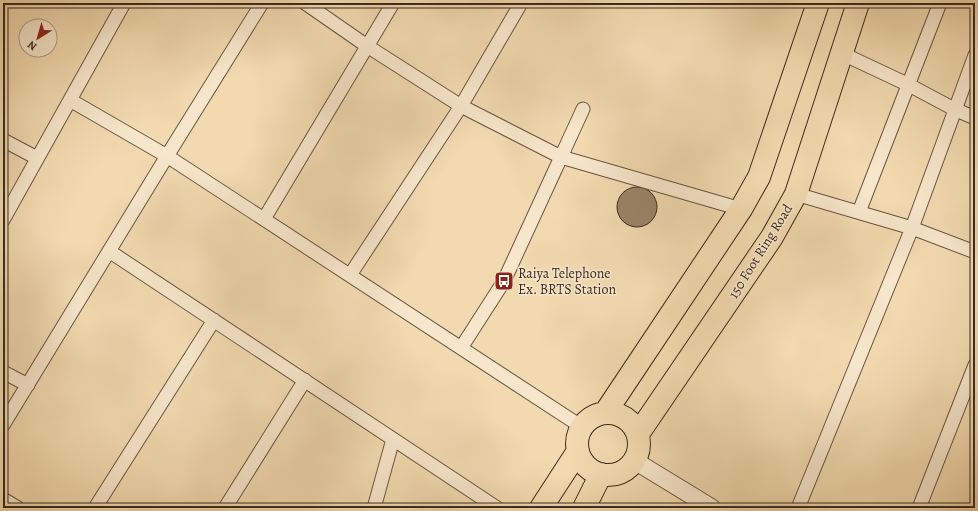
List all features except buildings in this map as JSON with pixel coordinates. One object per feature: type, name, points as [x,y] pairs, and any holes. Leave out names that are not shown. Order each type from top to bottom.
[{"type":"highway","points":[[605,413],[741,209],[759,177],[818,3]]},
{"type":"highway","name":"150 Foot Ring Road","points":[[638,434],[772,237],[796,194],[858,3]]},
{"type":"highway","points":[[605,413],[619,414],[630,422],[638,434],[640,448],[635,461],[628,468],[620,473],[610,475],[601,474],[590,469],[582,461],[578,451],[577,438],[582,427],[592,417],[605,413]]},
{"type":"highway","points":[[541,508],[578,451]]},
{"type":"highway","points":[[584,508],[601,474]]},
{"type":"street","points":[[3,220],[124,3]]},
{"type":"street","points":[[3,425],[262,3]]},
{"type":"street","points":[[305,3],[367,46],[461,106],[561,157],[741,209]]},
{"type":"street","points":[[264,219],[394,3]]},
{"type":"street","points":[[350,276],[461,106],[521,3]]},
{"type":"street","points":[[858,212],[940,3]]},
{"type":"street","points":[[841,53],[975,118]]},
{"type":"street","points":[[798,508],[912,228],[954,109],[975,55]]},
{"type":"street","points":[[70,100],[167,156],[582,427]]},
{"type":"street","points":[[461,348],[504,281],[583,109]]},
{"type":"street","points":[[3,140],[37,158]]},
{"type":"street","points":[[796,194],[912,228],[975,252]]},
{"type":"street","points":[[109,251],[498,508]]},
{"type":"street","points":[[95,508],[214,320]]},
{"type":"street","points":[[919,508],[975,365]]},
{"type":"street","points":[[3,372],[28,385]]},
{"type":"street","points":[[225,508],[305,380]]},
{"type":"street","points":[[374,508],[393,439]]},
{"type":"street","points":[[635,461],[712,508]]},
{"type":"street","points":[[3,499],[18,508]]},
{"type":"place","name":"Raiya Telephone Ex. BRTS Station","points":[[504,281]]}]
